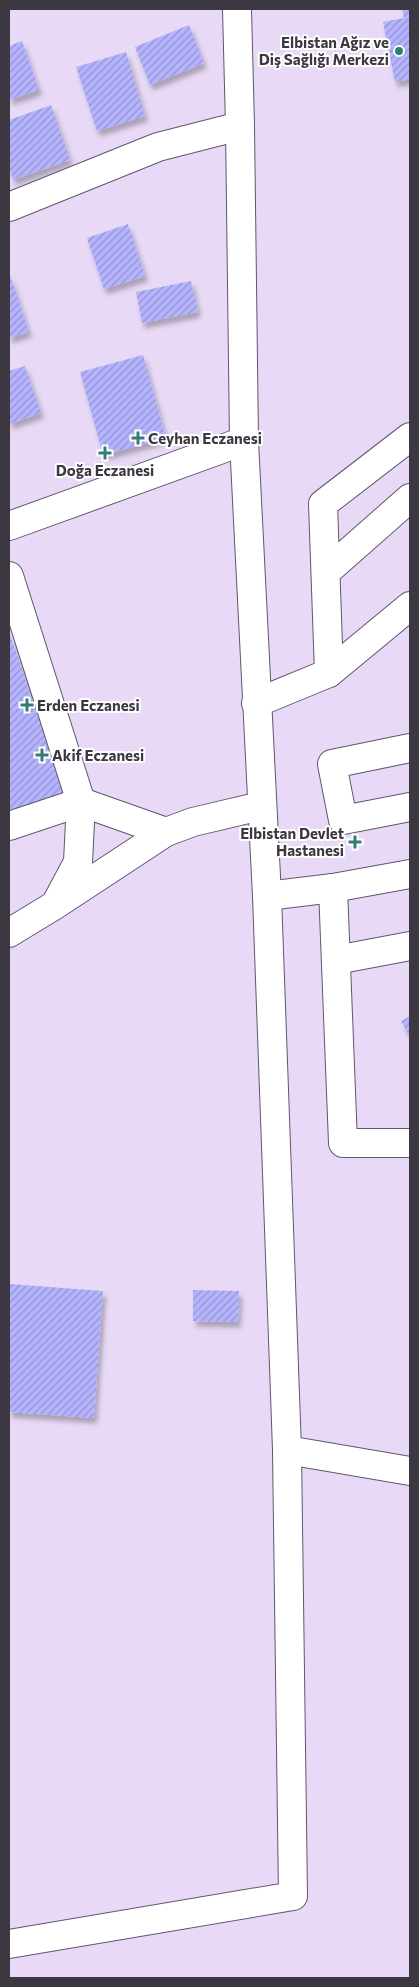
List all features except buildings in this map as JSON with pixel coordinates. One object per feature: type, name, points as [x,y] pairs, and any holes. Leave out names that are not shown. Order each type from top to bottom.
[{"type":"street","points":[[9,1944],[293,1896],[286,1450],[267,896],[244,441],[240,126],[236,9]]},
{"type":"street","points":[[9,207],[158,147],[240,126]]},
{"type":"street","points":[[329,673],[323,504],[410,438]]},
{"type":"street","points":[[9,526],[244,441]]},
{"type":"street","points":[[326,572],[410,498]]},
{"type":"street","points":[[9,576],[81,802],[78,862],[55,905]]},
{"type":"street","points":[[256,703],[329,673],[410,606]]},
{"type":"street","points":[[410,748],[332,764],[343,820],[410,807]]},
{"type":"street","points":[[9,826],[81,802],[166,832]]},
{"type":"street","points":[[9,933],[166,832],[193,822],[261,806]]},
{"type":"street","points":[[267,896],[333,888],[410,874]]},
{"type":"street","points":[[333,888],[343,1143],[410,1143]]},
{"type":"street","points":[[336,960],[410,946]]},
{"type":"street","points":[[286,1450],[410,1471]]},
{"type":"place","name":"Elbistan Ağız ve Diş Sağlığı Merkezi","points":[[399,51]]},
{"type":"place","name":"Ceyhan Eczanesi","points":[[138,438]]},
{"type":"place","name":"Doğa Eczanesi","points":[[105,453]]},
{"type":"place","name":"Erden Eczanesi","points":[[27,705]]},
{"type":"place","name":"Akif Eczanesi","points":[[42,755]]},
{"type":"place","name":"Elbistan Devlet Hastanesi","points":[[355,842]]}]
